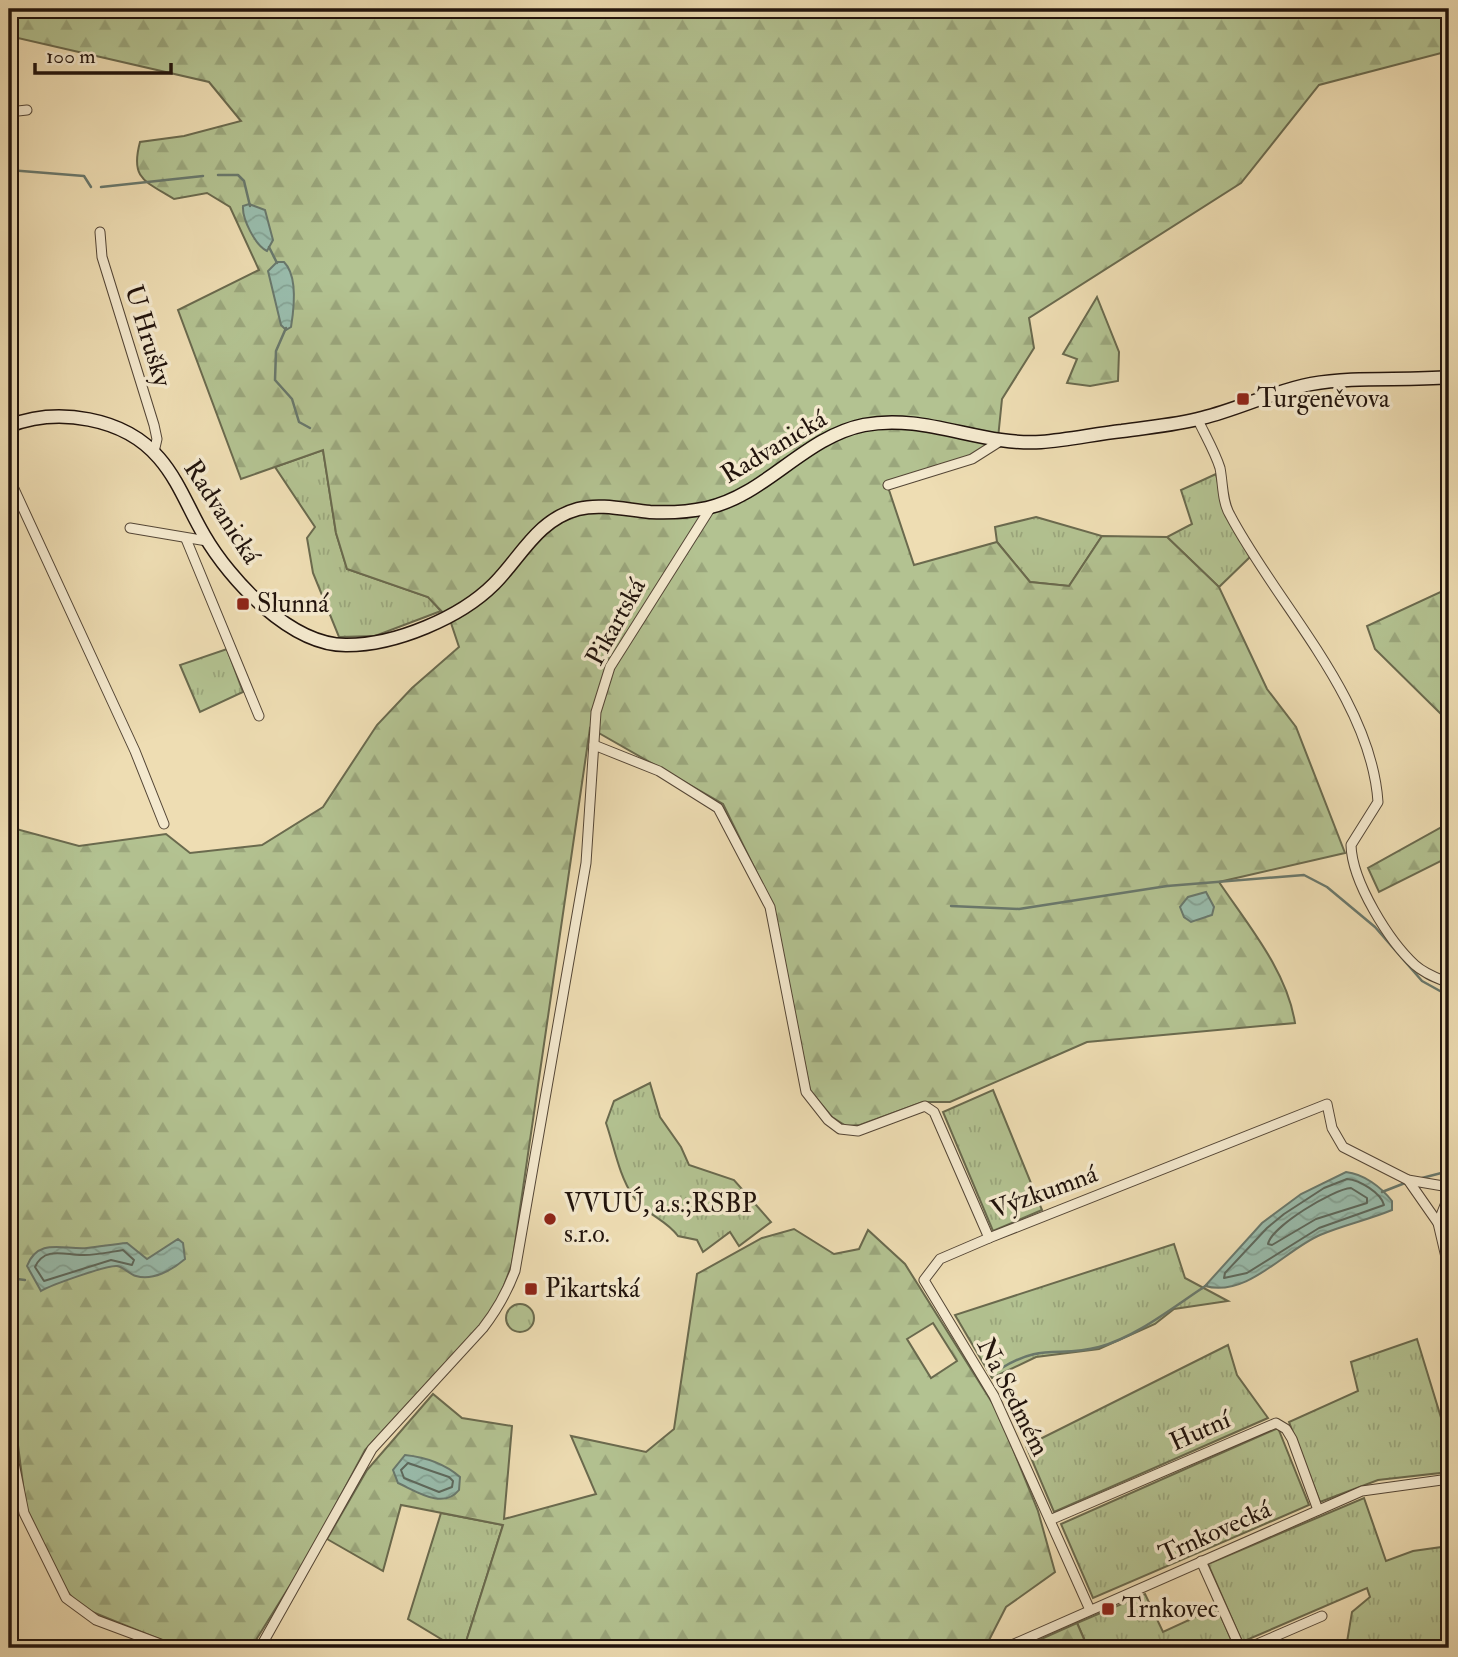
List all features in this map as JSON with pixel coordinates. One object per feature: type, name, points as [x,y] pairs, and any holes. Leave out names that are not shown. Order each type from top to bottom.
[{"type":"street","points":[[9,112],[27,110]]},
{"type":"street","name":"U Hrušky","points":[[100,232],[102,257],[156,434],[154,452]]},
{"type":"street","name":"Radvanická","points":[[9,426],[42,417],[82,418],[117,429],[154,452],[174,479],[207,541],[237,580],[280,619],[315,640],[351,645],[375,642],[414,630],[471,602],[495,583],[532,537],[571,511],[596,506],[674,512],[711,507],[742,494],[821,441],[861,426],[907,422],[1002,440],[1044,442],[1198,420],[1318,383],[1449,377]]},
{"type":"street","points":[[1198,420],[1219,466],[1228,512],[1316,646],[1342,694],[1374,769],[1378,802],[1351,845],[1356,873],[1392,941],[1416,967],[1449,984]]},
{"type":"street","points":[[888,485],[972,459],[1002,440]]},
{"type":"street","points":[[9,478],[135,751],[164,824]]},
{"type":"street","name":"Pikartská","points":[[260,1648],[361,1465],[372,1449],[497,1311],[515,1271],[588,849],[596,712],[610,667],[711,507]]},
{"type":"street","points":[[130,528],[207,541]]},
{"type":"street","points":[[186,539],[259,716]]},
{"type":"street","name":"Výzkumná","points":[[594,745],[659,771],[718,808],[770,907],[806,1092],[828,1120],[844,1130],[858,1131],[925,1106],[934,1112],[989,1238],[1327,1104],[1332,1128],[1343,1147],[1408,1180],[1449,1187]]},
{"type":"street","points":[[1408,1180],[1438,1223],[1449,1270]]},
{"type":"street","points":[[1438,1223],[1449,1195]]},
{"type":"street","name":"Na Sedmém","points":[[989,1238],[947,1254],[934,1264],[924,1280],[994,1396],[1090,1610]]},
{"type":"street","points":[[9,1408],[13,1458],[24,1513],[66,1598],[96,1620],[171,1648]]},
{"type":"street","name":"Hutní","points":[[1050,1520],[1276,1423],[1286,1429],[1292,1439],[1318,1510]]},
{"type":"street","name":"Trnkovecká","points":[[1005,1648],[1369,1489],[1449,1479]]},
{"type":"street","points":[[1201,1561],[1240,1648]]},
{"type":"street","points":[[1248,1648],[1322,1616]]},
{"type":"green space","points":[[9,9],[1449,9],[1449,51],[1319,85],[1241,183],[1029,318],[1034,348],[1002,399],[997,448],[887,484],[914,565],[997,542],[1030,582],[1069,586],[1102,536],[1167,537],[1219,587],[1267,689],[1296,727],[1345,853],[1219,882],[1275,967],[1291,1004],[1295,1023],[1087,1042],[950,1102],[923,1102],[860,1125],[846,1126],[832,1117],[810,1091],[774,908],[723,804],[590,728],[512,1264],[500,1296],[488,1317],[365,1450],[309,1555],[251,1648],[181,1648],[80,1607],[66,1590],[26,1508],[9,1375],[9,827],[79,846],[166,834],[190,853],[262,845],[323,807],[377,725],[412,688],[459,647],[450,620],[428,597],[347,569],[336,533],[323,450],[241,479],[178,310],[259,270],[230,207],[207,193],[174,199],[142,178],[137,154],[140,142],[184,136],[241,121],[209,82],[9,36]]},
{"type":"green space","points":[[1097,297],[1119,352],[1118,381],[1090,386],[1067,383],[1077,359],[1063,354]]},
{"type":"green space","points":[[323,450],[336,533],[347,569],[428,597],[441,611],[375,636],[339,637],[313,573],[307,538],[315,527],[275,467]]},
{"type":"green space","points":[[1216,474],[1225,513],[1251,556],[1219,587],[1167,537],[1192,524],[1181,490]]},
{"type":"green space","points":[[1036,517],[1102,536],[1069,586],[1030,582],[997,542],[995,527]]},
{"type":"green space","points":[[1449,588],[1449,735],[1444,717],[1375,649],[1367,626]]},
{"type":"green space","points":[[227,649],[243,692],[200,712],[180,665]]},
{"type":"green space","points":[[1449,823],[1449,857],[1379,892],[1368,868]]},
{"type":"green space","points":[[650,1083],[660,1117],[681,1147],[689,1165],[734,1180],[771,1222],[739,1246],[730,1232],[703,1252],[697,1240],[678,1236],[643,1207],[628,1188],[606,1123],[614,1101]]},
{"type":"green space","points":[[993,1090],[1042,1210],[993,1231],[943,1112]]},
{"type":"green space","points":[[794,1229],[834,1254],[859,1249],[868,1230],[905,1264],[998,1412],[1038,1511],[1055,1572],[1006,1607],[985,1648],[464,1648],[503,1525],[401,1505],[383,1571],[327,1539],[367,1470],[433,1394],[462,1418],[512,1426],[504,1519],[596,1494],[571,1436],[646,1452],[674,1429],[697,1274],[762,1238]],"holes":[[[933,1323],[957,1361],[931,1378],[907,1339]]]},
{"type":"green space","points":[[1174,1244],[1185,1278],[1228,1301],[1174,1309],[1155,1324],[1099,1349],[1036,1357],[992,1378],[955,1315]]},
{"type":"green space","points":[[520,1304],[530,1308],[534,1318],[530,1328],[520,1332],[510,1328],[506,1318],[510,1308]]},
{"type":"green space","points":[[1417,1339],[1443,1424],[1449,1423],[1449,1472],[1378,1480],[1320,1502],[1289,1422],[1358,1391],[1351,1362]]},
{"type":"green space","points":[[1228,1345],[1237,1375],[1268,1418],[1054,1512],[1026,1446]]},
{"type":"green space","points":[[1278,1428],[1309,1505],[1093,1598],[1061,1524]]},
{"type":"green space","points":[[1364,1498],[1386,1561],[1413,1551],[1449,1546],[1449,1648],[1346,1648],[1352,1612],[1370,1597],[1367,1588],[1242,1642],[1208,1564]]},
{"type":"green space","points":[[441,1513],[503,1525],[464,1648],[456,1648],[408,1619]]},
{"type":"green space","points":[[1145,1594],[1163,1632],[1217,1607],[1234,1646],[1088,1648],[1077,1623]]},
{"type":"green space","points":[[1077,1623],[1088,1648],[1021,1648]]},
{"type":"water","points":[[249,204],[265,210],[273,240],[267,251],[254,238],[247,224],[243,206]]},
{"type":"water","points":[[277,262],[284,262],[293,284],[291,327],[286,330],[281,325],[268,271]]},
{"type":"water","points":[[1206,892],[1214,907],[1212,915],[1191,922],[1184,917],[1180,907],[1188,897]]},
{"type":"water","points":[[1346,1172],[1366,1178],[1377,1186],[1392,1201],[1392,1210],[1320,1235],[1251,1279],[1221,1288],[1205,1286],[1262,1223],[1301,1194]]},
{"type":"water","points":[[178,1239],[183,1243],[185,1259],[156,1276],[136,1276],[117,1266],[79,1276],[41,1291],[27,1266],[38,1251],[45,1248],[87,1248],[127,1243],[147,1259]]},
{"type":"water","points":[[405,1455],[419,1457],[448,1468],[460,1477],[459,1490],[453,1496],[437,1499],[398,1483],[393,1470]]},
{"type":"waterway","points":[[9,170],[84,176],[91,187]]},
{"type":"waterway","points":[[218,175],[238,175],[244,181],[250,206]]},
{"type":"waterway","points":[[101,187],[203,176]]},
{"type":"waterway","points":[[269,247],[277,263]]},
{"type":"waterway","points":[[286,328],[276,351],[275,380],[292,399],[299,422],[310,428]]},
{"type":"waterway","points":[[951,906],[1019,909],[1167,886],[1304,875],[1327,887],[1375,927],[1422,981],[1449,996]]},
{"type":"waterway","points":[[1422,1178],[1449,1171]]},
{"type":"waterway","points":[[1382,1192],[1405,1183]]},
{"type":"waterway","points":[[9,1278],[25,1280]]},
{"type":"waterway","points":[[1000,1369],[1028,1356],[1085,1350],[1128,1336],[1207,1285]]},
{"type":"place","name":"Turgeněvova","points":[[1243,399]]},
{"type":"place","name":"Slunná","points":[[243,604]]},
{"type":"place","name":"VVUÚ, a.s.;RSBP s.r.o.","points":[[550,1219]]},
{"type":"place","name":"Pikartská","points":[[531,1289]]},
{"type":"place","name":"Trnkovec","points":[[1108,1609]]}]
